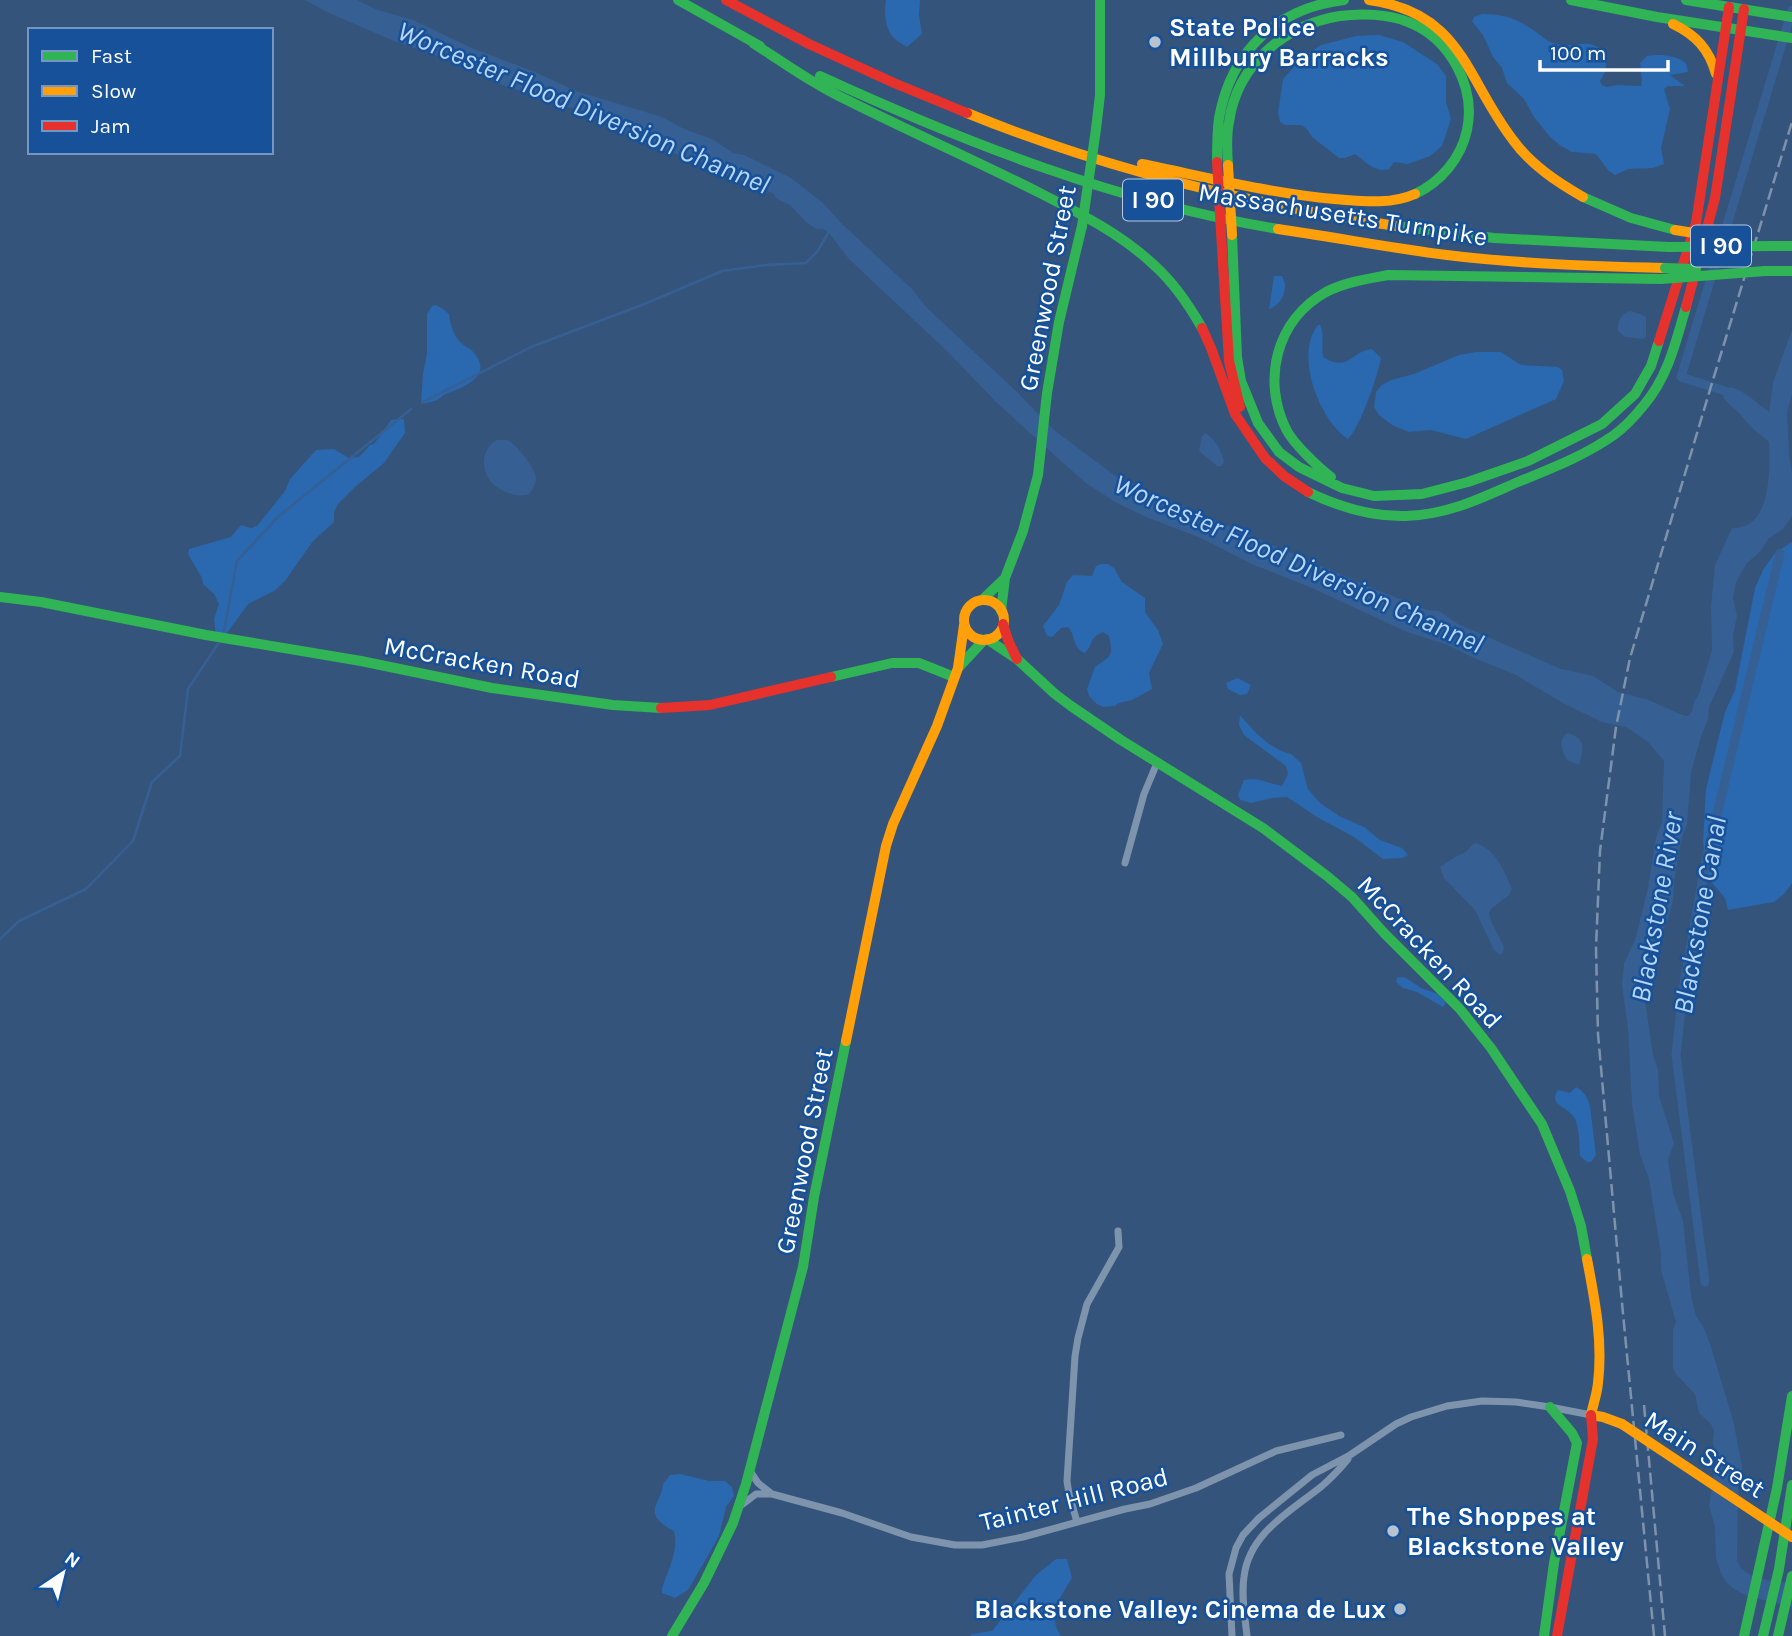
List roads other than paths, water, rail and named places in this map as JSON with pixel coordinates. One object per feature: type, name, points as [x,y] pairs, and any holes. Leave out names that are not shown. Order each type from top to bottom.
[{"type":"main road","name":"Massachusetts Turnpike","points":[[678,0],[753,43],[869,99],[962,138],[1114,189],[1214,216],[1454,256],[1533,263],[1792,271]]},
{"type":"main road","name":"Massachusetts Turnpike","points":[[726,0],[807,43],[891,82],[1003,127],[1099,160],[1195,186],[1282,206],[1403,227],[1513,239],[1669,247],[1792,246]]},
{"type":"main road","name":"Greenwood Street","points":[[1002,611],[1005,578],[1024,528],[1038,475],[1059,322],[1082,226],[1100,87],[1100,0]]},
{"type":"main road","points":[[1344,0],[1316,5],[1290,15],[1262,36],[1250,49],[1234,73],[1223,100],[1219,118],[1217,162],[1237,358],[1241,382],[1258,423],[1279,452],[1299,467],[1342,488],[1374,496],[1422,494],[1517,465],[1602,424],[1635,394],[1657,352],[1696,223],[1729,7]]},
{"type":"main road","points":[[1369,0],[1394,5],[1439,28],[1455,44],[1476,76],[1513,142],[1538,167],[1577,193],[1628,217],[1675,230],[1774,246]]},
{"type":"main road","points":[[1571,0],[1657,17],[1792,37]]},
{"type":"main road","points":[[1686,0],[1792,17]]},
{"type":"main road","points":[[1099,160],[1140,164],[1236,185],[1293,195],[1366,202],[1391,201],[1412,195],[1437,180],[1449,167],[1464,142],[1470,108],[1462,76],[1454,59],[1427,32],[1398,17],[1366,9],[1333,10],[1301,21],[1284,31],[1258,55],[1243,80],[1228,124],[1228,165],[1226,234],[1229,361],[1247,431]]},
{"type":"main road","points":[[753,43],[845,100],[1000,173],[1092,220],[1121,239],[1144,256],[1186,302],[1203,329],[1235,414],[1265,458],[1289,479],[1342,508],[1362,513],[1412,517],[1455,509],[1579,457],[1626,426],[1651,397],[1673,353],[1709,228],[1744,9]]},
{"type":"main road","points":[[1657,17],[1689,31],[1701,41],[1714,66],[1717,83]]},
{"type":"main road","points":[[1359,492],[1324,472],[1288,433],[1277,407],[1273,387],[1276,353],[1283,336],[1304,308],[1325,293],[1353,281],[1388,275],[1661,279],[1765,271]]},
{"type":"main road","name":"Greenwood Street","points":[[982,600],[1005,578]]},
{"type":"main road","name":"McCracken Road","points":[[0,597],[41,602],[206,635],[372,663],[492,688],[613,705],[656,708],[710,705],[892,663],[919,663],[956,673]]},
{"type":"main road","points":[[976,601],[993,603],[1002,611],[1003,624],[998,634],[986,640],[972,636],[964,625],[967,608],[976,601]]},
{"type":"main road","name":"McCracken Road","points":[[1003,624],[1017,659]]},
{"type":"main road","name":"Greenwood Street","points":[[672,1636],[704,1583],[727,1535],[750,1471],[803,1267],[814,1197],[886,846],[893,824],[937,726],[956,673],[964,625]]},
{"type":"main road","name":"Greenwood Street","points":[[956,673],[986,640]]},
{"type":"main road","name":"McCracken Road","points":[[986,640],[1017,659],[1071,706],[1263,828],[1327,876],[1352,897],[1436,984],[1491,1048],[1542,1124],[1570,1191],[1581,1226],[1598,1315],[1600,1349],[1598,1384],[1591,1415]]},
{"type":"main road","points":[[1744,1636],[1779,1475],[1792,1396]]},
{"type":"main road","points":[[1550,1407],[1571,1431],[1577,1443]]},
{"type":"main road","points":[[1544,1636],[1577,1443],[1591,1415]]},
{"type":"main road","points":[[1557,1636],[1593,1439],[1591,1415]]},
{"type":"main road","name":"Main Street","points":[[1591,1415],[1622,1424],[1792,1536]]},
{"type":"main road","points":[[1763,1636],[1779,1569],[1792,1485]]},
{"type":"main road","points":[[1778,1636],[1792,1576]]},
{"type":"street","points":[[1125,863],[1144,794],[1157,762]]},
{"type":"street","points":[[1077,1522],[1067,1481],[1075,1356],[1087,1304],[1119,1247],[1118,1231]]},
{"type":"street","points":[[1232,1636],[1229,1574],[1236,1548],[1251,1526],[1312,1475],[1350,1455],[1396,1424],[1447,1406],[1497,1401],[1591,1415]]},
{"type":"street","name":"Tainter Hill Road","points":[[772,1494],[842,1513],[911,1538],[973,1546],[1002,1542],[1159,1501],[1203,1485],[1276,1451],[1341,1435]]},
{"type":"street","points":[[1247,1636],[1244,1576],[1246,1564],[1256,1542],[1268,1528],[1324,1484],[1350,1455]]},
{"type":"street","points":[[750,1471],[758,1483],[772,1494]]},
{"type":"street","points":[[738,1507],[756,1494],[772,1494]]},
{"type":"water","points":[[305,0],[357,0],[375,9],[413,20],[474,49],[576,91],[662,117],[684,129],[712,139],[733,153],[744,155],[791,178],[823,203],[1054,430],[1114,475],[1372,588],[1427,610],[1439,611],[1458,624],[1561,669],[1593,676],[1618,692],[1646,699],[1685,716],[1689,716],[1699,694],[1712,650],[1711,607],[1715,565],[1732,528],[1745,526],[1755,519],[1762,509],[1768,482],[1769,442],[1723,397],[1730,387],[1746,394],[1769,412],[1773,383],[1792,330],[1792,394],[1787,412],[1792,516],[1783,529],[1768,539],[1760,552],[1747,563],[1736,582],[1733,598],[1737,616],[1733,635],[1734,652],[1709,707],[1708,720],[1691,773],[1687,824],[1681,841],[1673,900],[1647,972],[1644,994],[1653,1055],[1658,1070],[1659,1096],[1674,1143],[1668,1160],[1673,1193],[1683,1221],[1691,1296],[1696,1316],[1710,1344],[1733,1420],[1742,1466],[1738,1485],[1737,1560],[1752,1576],[1792,1584],[1792,1607],[1747,1596],[1726,1582],[1721,1573],[1716,1558],[1715,1527],[1709,1506],[1716,1461],[1714,1431],[1711,1424],[1699,1413],[1695,1394],[1673,1368],[1673,1330],[1676,1322],[1661,1270],[1661,1253],[1649,1179],[1640,1154],[1632,1104],[1628,1029],[1622,984],[1624,964],[1636,937],[1656,838],[1662,822],[1664,761],[1648,742],[1626,727],[1602,722],[1565,704],[1514,674],[1448,645],[1407,632],[1115,502],[1086,483],[996,402],[948,352],[849,259],[829,233],[806,222],[790,205],[777,199],[773,193],[670,152],[643,138],[624,133],[581,111],[505,86],[449,60],[394,41]]},
{"type":"water","points":[[1629,311],[1646,317],[1646,336],[1643,339],[1625,337],[1618,331],[1620,319]]},
{"type":"water","points":[[1205,433],[1219,449],[1224,461],[1222,466],[1217,466],[1199,451]]},
{"type":"water","points":[[497,440],[512,443],[533,469],[536,480],[529,494],[507,492],[497,487],[486,474],[484,457],[492,443]]},
{"type":"water","points":[[1568,733],[1581,742],[1579,765],[1567,760],[1564,752],[1562,738]]},
{"type":"water","points":[[1474,843],[1493,854],[1512,889],[1489,913],[1504,947],[1502,954],[1494,950],[1475,910],[1444,878],[1440,867],[1466,852]]},
{"type":"waterway","points":[[1733,396],[1681,377],[1792,10]]},
{"type":"waterway","points":[[423,402],[531,347],[722,271],[806,263],[817,252],[830,230]]},
{"type":"waterway","points":[[224,631],[237,561],[279,516],[411,409]]},
{"type":"waterway","name":"Blackstone Canal","points":[[1705,1282],[1676,1055],[1683,990],[1706,860],[1780,553]]},
{"type":"waterway","points":[[0,939],[19,921],[86,889],[133,841],[152,782],[180,756],[188,689],[218,644]]},
{"type":"railway","points":[[1654,1636],[1598,1034],[1596,948],[1600,851],[1616,727],[1630,658],[1792,122]]},
{"type":"railway","points":[[1644,1405],[1665,1636]]},
{"type":"place","name":"State Police Millbury Barracks","points":[[1155,42]]},
{"type":"place","name":"The Shoppes at Blackstone Valley","points":[[1393,1531]]},
{"type":"place","name":"Blackstone Valley: Cinema de Lux","points":[[1400,1609]]},
{"type":"water label","name":"Worcester Flood Diversion Channel","points":[[584,107]]},
{"type":"water label","name":"Worcester Flood Diversion Channel","points":[[1299,563]]},
{"type":"water label","name":"Blackstone River","points":[[1656,907]]}]
